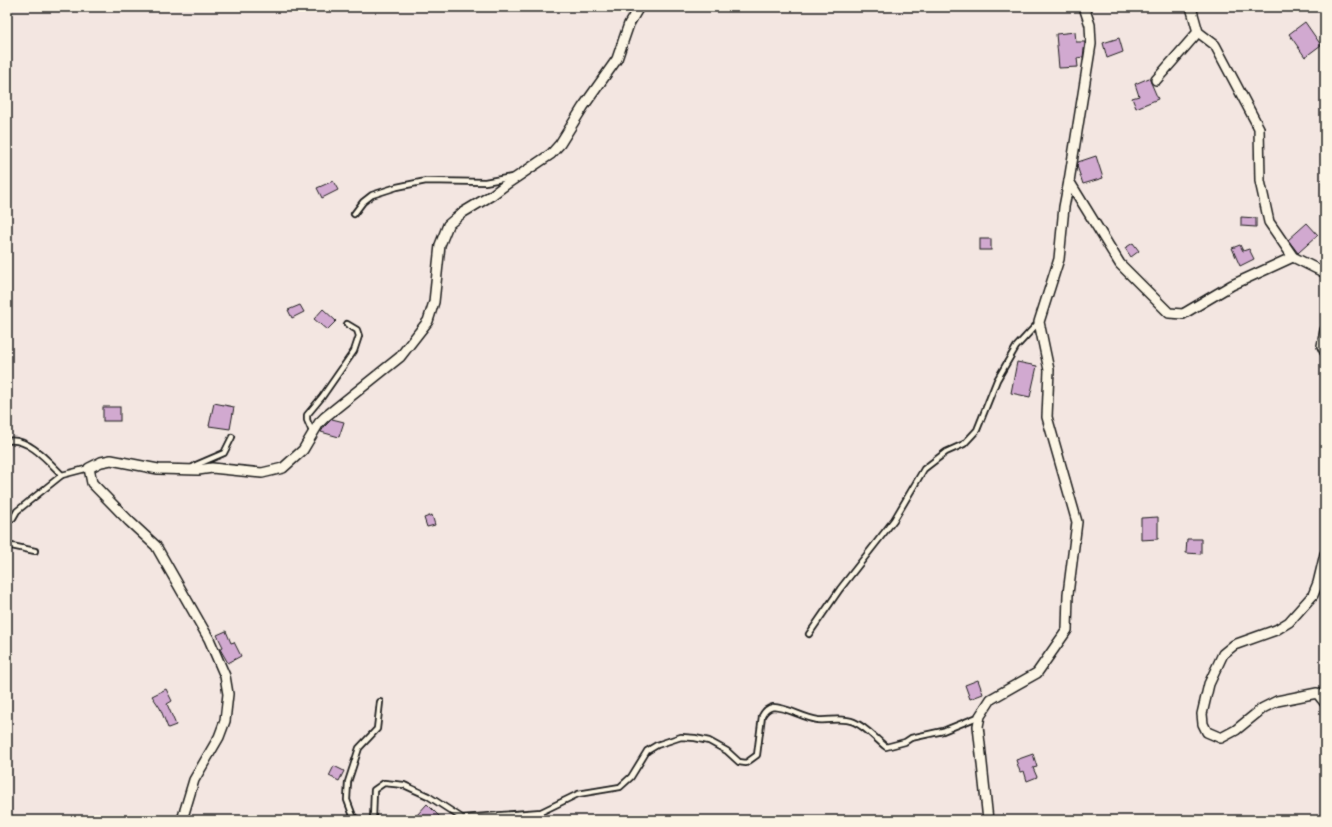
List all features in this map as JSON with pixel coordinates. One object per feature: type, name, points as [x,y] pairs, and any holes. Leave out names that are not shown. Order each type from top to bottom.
[{"type":"street","points":[[182,820],[194,780],[219,738],[225,721],[228,694],[225,676],[209,639],[156,546],[92,483],[89,468],[100,462],[111,460],[158,469],[189,470],[212,468],[262,473],[283,468],[303,450],[319,423],[325,417],[400,358],[428,321],[434,302],[440,245],[448,225],[462,213],[492,195],[551,154],[560,144],[583,107],[617,59],[629,24],[638,7]]},
{"type":"street","points":[[988,820],[978,726],[980,716],[991,699],[1037,673],[1067,630],[1068,594],[1077,522],[1047,417],[1049,370],[1039,322],[1059,259],[1064,207],[1091,44],[1090,25],[1084,7]]},
{"type":"street","points":[[1191,7],[1198,32],[1214,45],[1259,128],[1260,180],[1268,222],[1293,257],[1325,274]]},
{"type":"street","points":[[1156,80],[1198,32]]},
{"type":"street","points":[[1069,181],[1120,264],[1169,313],[1182,314],[1232,285],[1293,257]]},
{"type":"street","points":[[1325,330],[1322,346],[1325,352]]},
{"type":"street","points":[[1325,554],[1318,584],[1313,595],[1289,622],[1276,630],[1234,645],[1223,654],[1209,684],[1202,714],[1203,724],[1207,732],[1221,738],[1236,730],[1263,708],[1277,701],[1317,693],[1325,703]]},
{"type":"lane","points":[[354,214],[363,202],[372,195],[397,187],[426,181],[485,182],[518,176]]},
{"type":"lane","points":[[809,634],[840,589],[894,520],[924,469],[946,452],[964,444],[977,430],[997,380],[1016,348],[1039,322]]},
{"type":"lane","points":[[313,434],[307,420],[307,415],[322,397],[354,351],[359,336],[357,330],[347,324]]},
{"type":"lane","points":[[189,470],[196,465],[224,453],[232,437]]},
{"type":"lane","points":[[7,442],[12,440],[32,447],[62,475]]},
{"type":"lane","points":[[7,520],[14,518],[17,511],[62,475],[89,468]]},
{"type":"lane","points":[[7,545],[35,551]]},
{"type":"lane","points":[[358,820],[353,816],[347,800],[348,782],[359,748],[377,729],[380,702]]},
{"type":"lane","points":[[373,820],[374,790],[384,783],[404,785],[428,796],[462,818],[541,812],[578,794],[620,786],[630,777],[647,751],[657,745],[681,737],[709,741],[727,751],[739,762],[746,763],[757,755],[762,716],[764,712],[772,707],[784,709],[801,716],[819,720],[840,719],[853,722],[861,726],[886,747],[905,742],[911,738],[943,731],[980,716]]},
{"type":"building","points":[[1305,22],[1321,45],[1305,57],[1289,34]]},
{"type":"building","points":[[1075,32],[1076,42],[1085,42],[1083,57],[1077,58],[1078,67],[1059,68],[1056,34]]},
{"type":"building","points":[[1119,38],[1123,52],[1107,58],[1103,43]]},
{"type":"building","points":[[1149,78],[1158,99],[1136,108],[1132,98],[1139,96],[1135,84]]},
{"type":"building","points":[[1096,156],[1103,178],[1083,184],[1077,166],[1078,162]]},
{"type":"building","points":[[333,181],[338,190],[322,198],[317,188]]},
{"type":"building","points":[[1241,217],[1256,218],[1256,227],[1241,226]]},
{"type":"building","points":[[1307,223],[1318,235],[1298,253],[1288,240]]},
{"type":"building","points":[[980,239],[991,239],[991,250],[980,250]]},
{"type":"building","points":[[1133,243],[1139,251],[1131,257],[1125,248]]},
{"type":"building","points":[[1240,245],[1243,251],[1249,249],[1254,259],[1240,266],[1232,248]]},
{"type":"building","points":[[300,305],[304,312],[292,318],[288,310]]},
{"type":"building","points":[[323,309],[336,321],[327,330],[314,319]]},
{"type":"building","points":[[1017,362],[1037,366],[1030,397],[1011,393]]},
{"type":"building","points":[[214,403],[234,407],[230,429],[209,426]]},
{"type":"building","points":[[103,407],[120,407],[120,421],[103,421]]},
{"type":"building","points":[[332,419],[344,422],[339,437],[321,432]]},
{"type":"building","points":[[432,515],[435,525],[427,527],[424,518]]},
{"type":"building","points":[[1158,517],[1158,539],[1141,540],[1141,518]]},
{"type":"building","points":[[1187,539],[1201,539],[1201,554],[1186,553]]},
{"type":"building","points":[[226,631],[231,643],[234,642],[241,656],[228,663],[220,649],[223,647],[217,635]]},
{"type":"building","points":[[978,680],[983,694],[970,699],[965,685]]},
{"type":"building","points":[[166,689],[172,701],[167,704],[176,725],[168,728],[160,708],[152,696]]},
{"type":"building","points":[[1033,754],[1037,767],[1033,768],[1037,777],[1027,781],[1024,771],[1020,772],[1016,760]]},
{"type":"building","points":[[334,766],[344,771],[339,781],[329,776]]},
{"type":"building","points":[[427,804],[443,820],[422,820],[417,815]]}]
